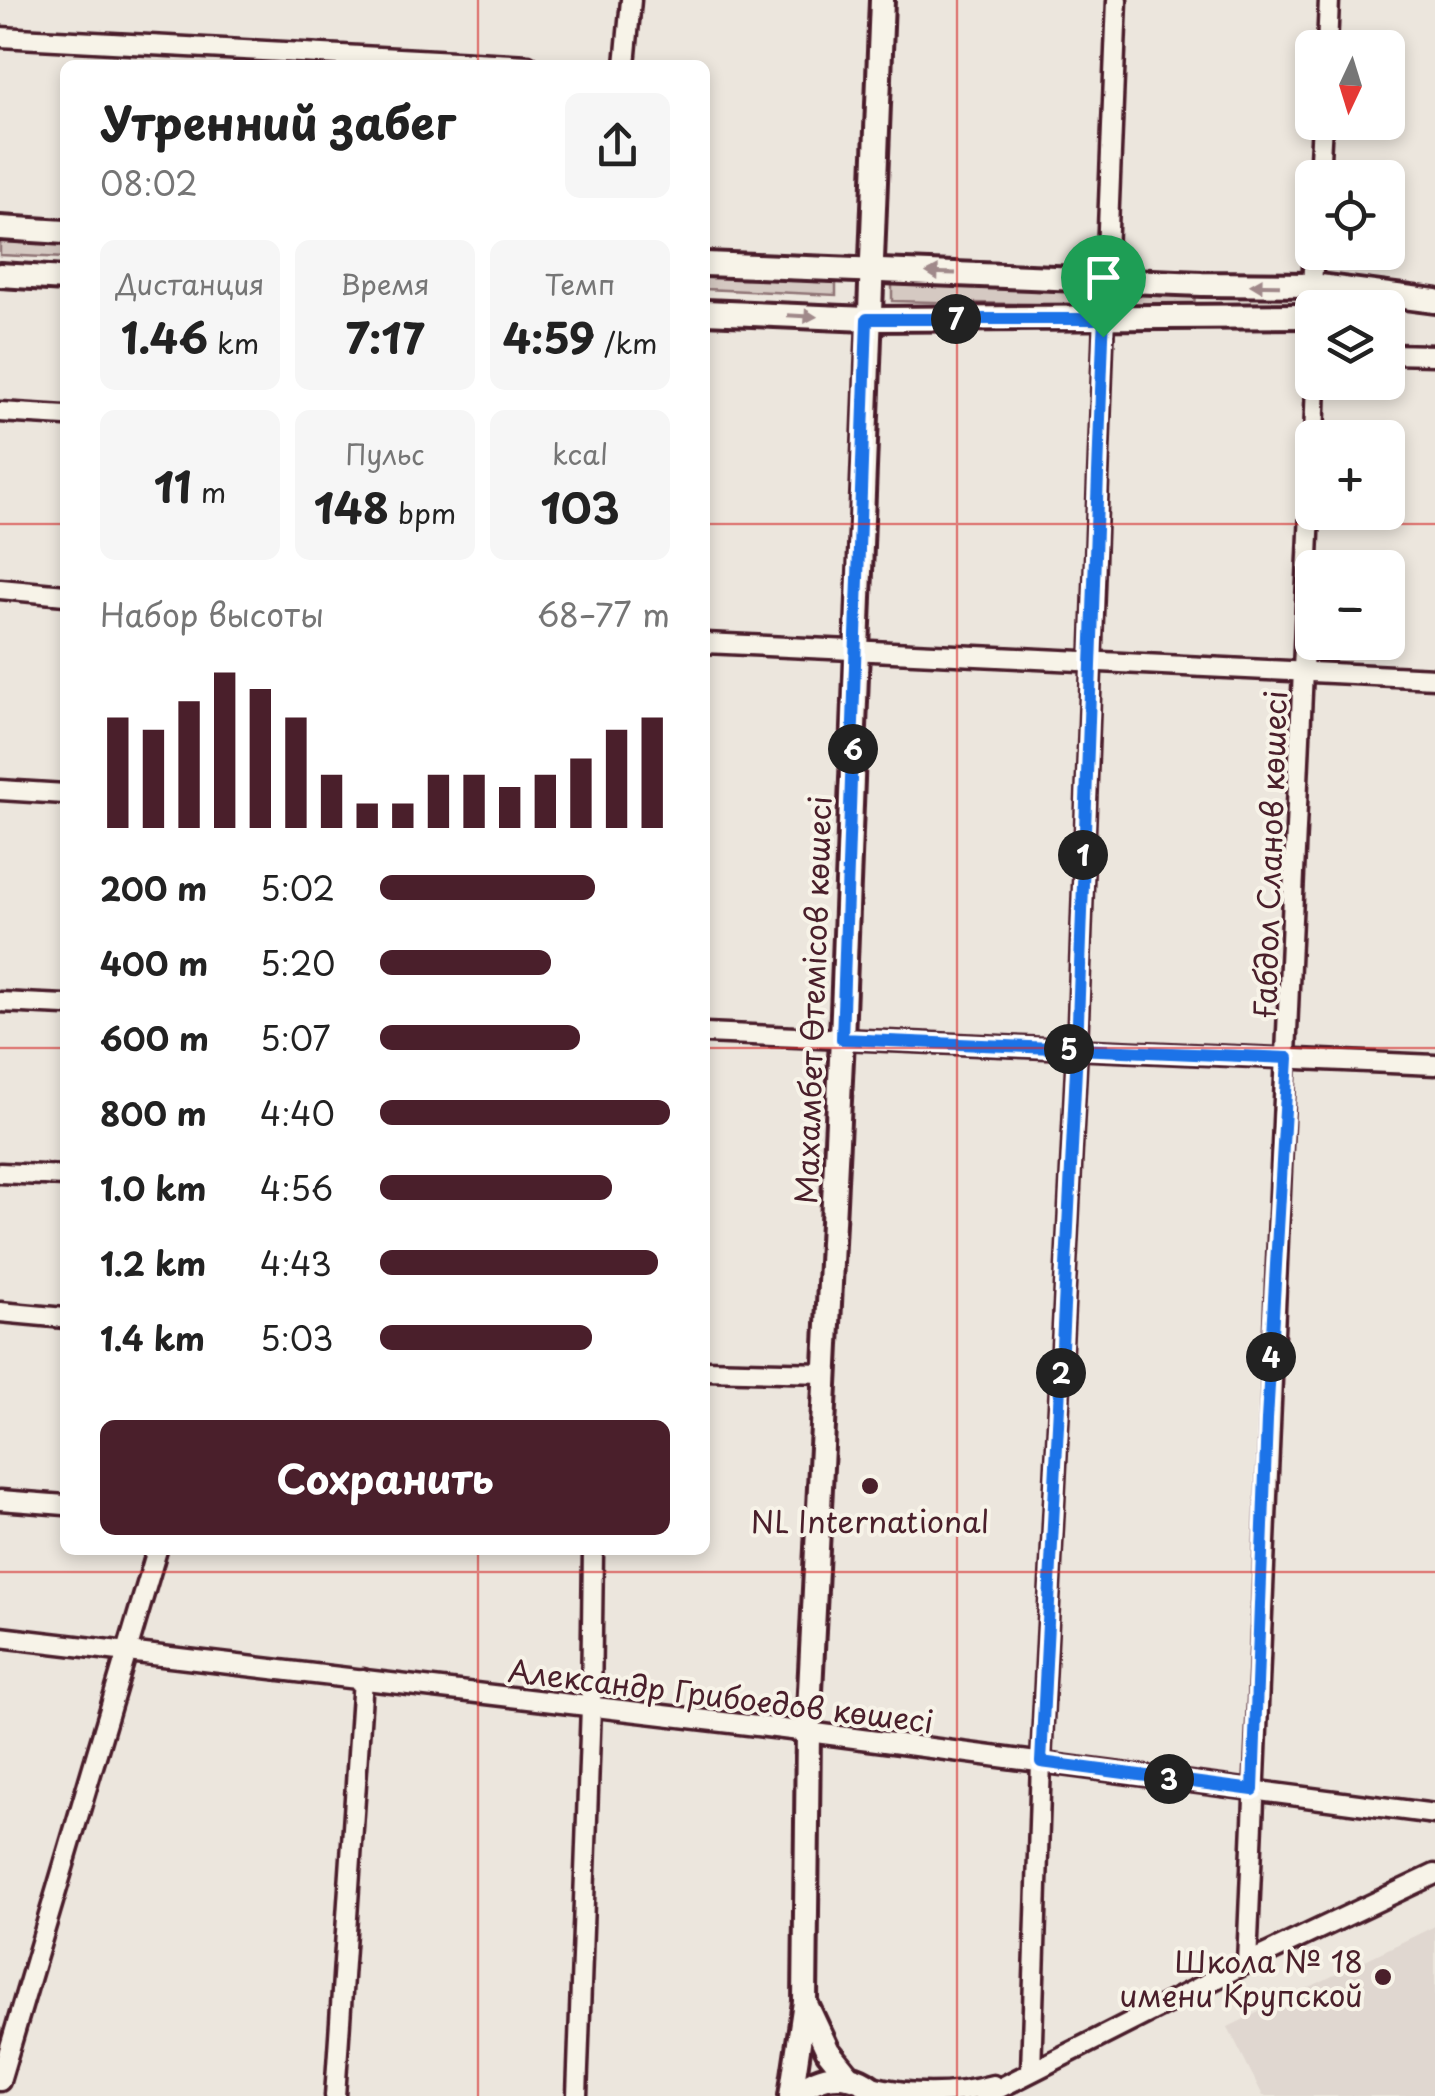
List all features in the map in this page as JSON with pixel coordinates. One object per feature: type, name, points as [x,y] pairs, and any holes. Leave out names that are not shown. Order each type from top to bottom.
[{"type":"main road","name":"Махамбет Өтемісов көшесі","points":[[793,2096],[805,2002],[808,1732],[842,1039],[882,0]]},
{"type":"main road","points":[[0,228],[60,232]]},
{"type":"main road","points":[[710,264],[1312,286],[1433,301]]},
{"type":"main road","points":[[0,275],[60,279]]},
{"type":"main road","points":[[1405,306],[1433,301]]},
{"type":"main road","points":[[710,312],[867,319],[1295,316]]},
{"type":"main road","name":"Махамбет Өтемісов көшесі","points":[[805,2002],[828,2050],[866,2086]]},
{"type":"main road","name":"Махамбет Өтемісов көшесі","points":[[793,2096],[818,2079],[866,2086]]},
{"type":"street","points":[[626,60],[632,0]]},
{"type":"street","points":[[1106,279],[1118,0]]},
{"type":"street","points":[[1328,30],[1330,0]]},
{"type":"street","points":[[0,37],[434,60]]},
{"type":"street","points":[[1312,286],[1313,270]]},
{"type":"street","points":[[1031,2071],[1041,1762],[1077,1049],[1104,319]]},
{"type":"street","points":[[1405,354],[1435,355]]},
{"type":"street","points":[[0,412],[60,416]]},
{"type":"street","name":"Ғабдол Сланов көшесі","points":[[1247,1963],[1267,1420],[1288,1058],[1310,530]]},
{"type":"street","points":[[0,590],[60,595]]},
{"type":"street","points":[[710,643],[1435,678]]},
{"type":"street","points":[[0,790],[60,794]]},
{"type":"street","points":[[0,1002],[60,1005]]},
{"type":"street","points":[[710,1033],[1435,1065]]},
{"type":"street","points":[[0,1174],[60,1176]]},
{"type":"street","points":[[0,1312],[60,1318]]},
{"type":"street","points":[[710,1370],[825,1373]]},
{"type":"street","points":[[0,1500],[60,1505]]},
{"type":"street","points":[[0,2081],[156,1555]]},
{"type":"street","points":[[577,2096],[593,1555]]},
{"type":"street","name":"Александр Грибоедов көшесі","points":[[0,1637],[808,1732],[1435,1814]]},
{"type":"street","points":[[334,2096],[363,1680]]},
{"type":"street","points":[[984,2096],[1247,1963],[1435,1874]]},
{"type":"street","points":[[866,2086],[896,2094],[928,2095],[968,2092],[1012,2080]]},
{"type":"shaded area","points":[[0,237],[60,240],[60,258],[0,255]]},
{"type":"shaded area","points":[[710,272],[836,278],[836,295],[710,289]]},
{"type":"shaded area","points":[[892,284],[1195,291],[1194,308],[892,301]]},
{"type":"shaded area","name":"Школа № 18 имени Крупской","points":[[1435,1926],[1435,2096],[1263,2096],[1228,2027]]},
{"type":"place","name":"NL International","points":[[870,1486]]},
{"type":"place","name":"Школа № 18 имени Крупской","points":[[1383,1977]]},
{"type":"route","points":[[1103,337],[1077,1049],[1041,1762],[1253,1790],[1267,1420],[1288,1058],[1182,1054],[1077,1049],[842,1039],[867,319],[1104,319],[1103,337]]}]
